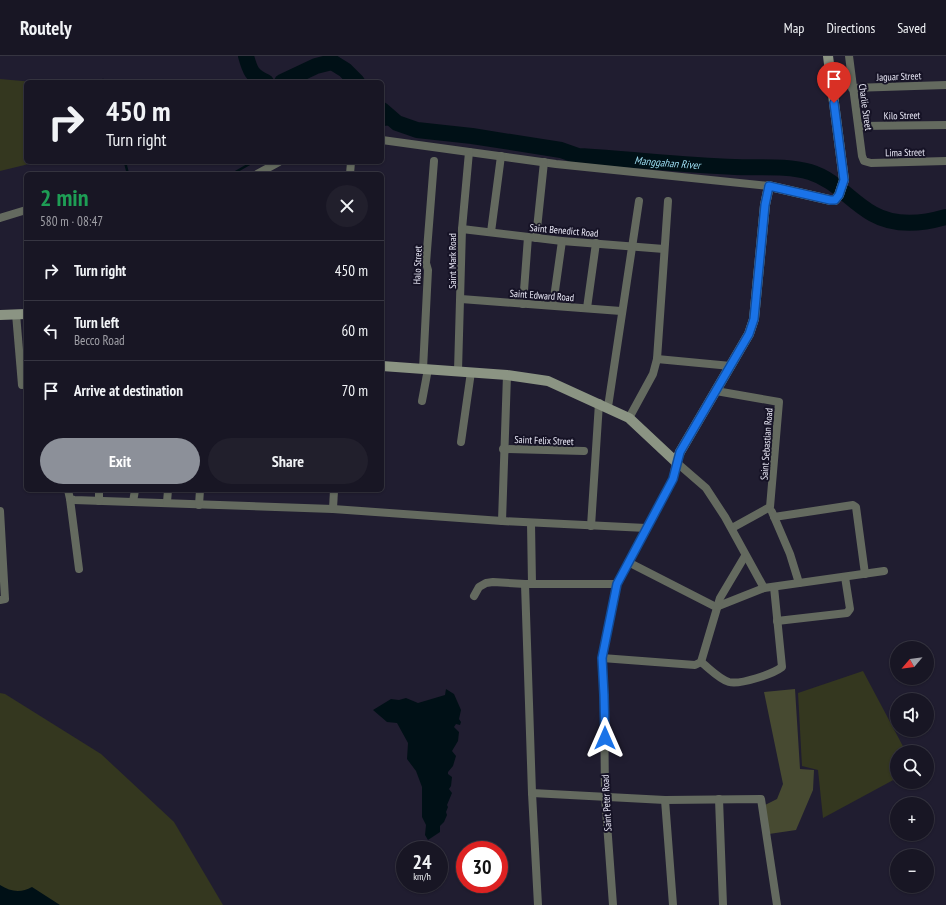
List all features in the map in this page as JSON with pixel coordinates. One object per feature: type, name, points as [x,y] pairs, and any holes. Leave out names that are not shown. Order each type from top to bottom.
[{"type":"street","points":[[384,140],[544,162],[769,186],[835,200],[839,195],[844,180],[828,56]]},
{"type":"street","name":"Charlie Street","points":[[849,56],[852,88],[864,161]]},
{"type":"street","name":"Jaguar Street","points":[[852,88],[946,85]]},
{"type":"street","name":"Kilo Street","points":[[859,126],[946,125]]},
{"type":"street","name":"Saint Mark Road","points":[[458,371],[462,229],[469,152]]},
{"type":"street","points":[[491,232],[501,156]]},
{"type":"street","name":"Halo Street","points":[[422,401],[425,369],[428,270],[426,263],[434,161]]},
{"type":"street","name":"Lima Street","points":[[864,161],[871,163],[946,161]]},
{"type":"street","points":[[523,304],[544,162]]},
{"type":"street","points":[[261,172],[275,164]]},
{"type":"street","name":"Saint Peter Road","points":[[613,905],[605,796],[602,658],[617,584],[673,479],[676,462],[680,452],[749,334],[754,319],[765,205],[769,186]]},
{"type":"street","points":[[591,526],[603,405],[621,311],[639,202]]},
{"type":"street","points":[[629,418],[653,374],[656,359],[668,202]]},
{"type":"street","points":[[0,218],[24,211]]},
{"type":"street","name":"Saint Benedict Road","points":[[462,229],[562,241],[664,249]]},
{"type":"street","points":[[553,305],[562,241]]},
{"type":"street","points":[[587,308],[596,243]]},
{"type":"street","name":"Saint Edward Road","points":[[461,299],[621,311]]},
{"type":"street","points":[[0,315],[21,314],[22,385]]},
{"type":"street","points":[[656,359],[731,366]]},
{"type":"street","points":[[384,366],[507,374],[548,381],[629,418],[706,488],[732,528],[745,556],[764,588]]},
{"type":"street","points":[[461,442],[470,372]]},
{"type":"street","points":[[502,521],[507,374]]},
{"type":"street","name":"Saint Sebastian Road","points":[[716,392],[779,402],[770,507]]},
{"type":"street","name":"Saint Felix Street","points":[[504,449],[584,451]]},
{"type":"street","points":[[68,492],[79,569]]},
{"type":"street","points":[[99,492],[99,501]]},
{"type":"street","points":[[133,502],[135,492]]},
{"type":"street","points":[[167,502],[168,492]]},
{"type":"street","points":[[199,505],[200,492]]},
{"type":"street","points":[[333,509],[334,492]]},
{"type":"street","points":[[70,499],[333,509],[531,523],[646,528]]},
{"type":"street","points":[[774,516],[853,505],[856,507],[865,574]]},
{"type":"street","points":[[732,528],[770,507],[790,554],[799,583]]},
{"type":"street","points":[[0,511],[2,572],[5,599],[0,600]]},
{"type":"street","points":[[531,523],[528,584],[532,793],[538,905]]},
{"type":"street","points":[[602,658],[695,665],[701,662],[716,607],[745,556]]},
{"type":"street","points":[[628,562],[716,607],[764,588],[884,571]]},
{"type":"street","points":[[777,621],[847,613],[850,610],[844,577]]},
{"type":"street","points":[[474,596],[479,587],[486,583],[493,582],[528,584],[617,584]]},
{"type":"street","points":[[701,662],[729,682],[747,680],[782,667],[774,587]]},
{"type":"street","points":[[532,793],[665,800],[761,799],[777,905]]},
{"type":"street","points":[[719,799],[723,905]]},
{"type":"street","points":[[665,800],[673,905]]},
{"type":"green space","points":[[0,79],[24,81],[24,164],[29,164],[0,171]]},
{"type":"green space","points":[[863,671],[890,722],[890,737],[898,737],[902,745],[890,745],[890,782],[823,818],[818,770],[802,766],[798,693]]},
{"type":"green space","points":[[795,689],[800,769],[814,770],[813,790],[796,830],[769,834],[763,806],[777,799],[783,784],[764,692]]},
{"type":"green space","points":[[0,693],[5,694],[101,754],[174,822],[223,905],[0,905]]},
{"type":"shaded area","points":[[446,689],[454,694],[461,710],[459,719],[461,722],[460,725],[456,724],[454,727],[459,732],[458,741],[452,751],[456,756],[453,766],[448,772],[448,774],[452,777],[451,786],[449,789],[452,793],[447,805],[447,815],[444,822],[440,826],[440,832],[428,840],[425,835],[426,825],[422,817],[422,787],[416,771],[407,759],[408,743],[397,723],[387,722],[373,710],[391,699],[399,700],[406,698],[418,703],[445,695]]},
{"type":"shaded area","points":[[0,885],[16,891],[32,887],[60,905],[0,905]]},
{"type":"waterway","name":"Manggahan River","points":[[246,56],[252,72],[262,80]]},
{"type":"waterway","name":"Manggahan River","points":[[286,80],[316,66],[332,62],[345,70],[355,80]]},
{"type":"waterway","name":"Manggahan River","points":[[384,112],[397,123],[417,130],[472,136],[561,150],[578,156],[695,165],[792,168],[810,172],[828,180],[865,209],[891,221],[900,223],[918,223],[946,217]]},
{"type":"waterway","points":[[384,125],[397,123]]},
{"type":"waterway","points":[[126,164],[128,172]]},
{"type":"waterway","points":[[236,172],[250,164]]},
{"type":"route","points":[[605,738],[602,658],[617,584],[673,479],[676,462],[680,452],[749,334],[754,319],[759,282],[765,205],[769,186],[830,200],[835,200],[839,195],[844,180],[834,103]]}]
